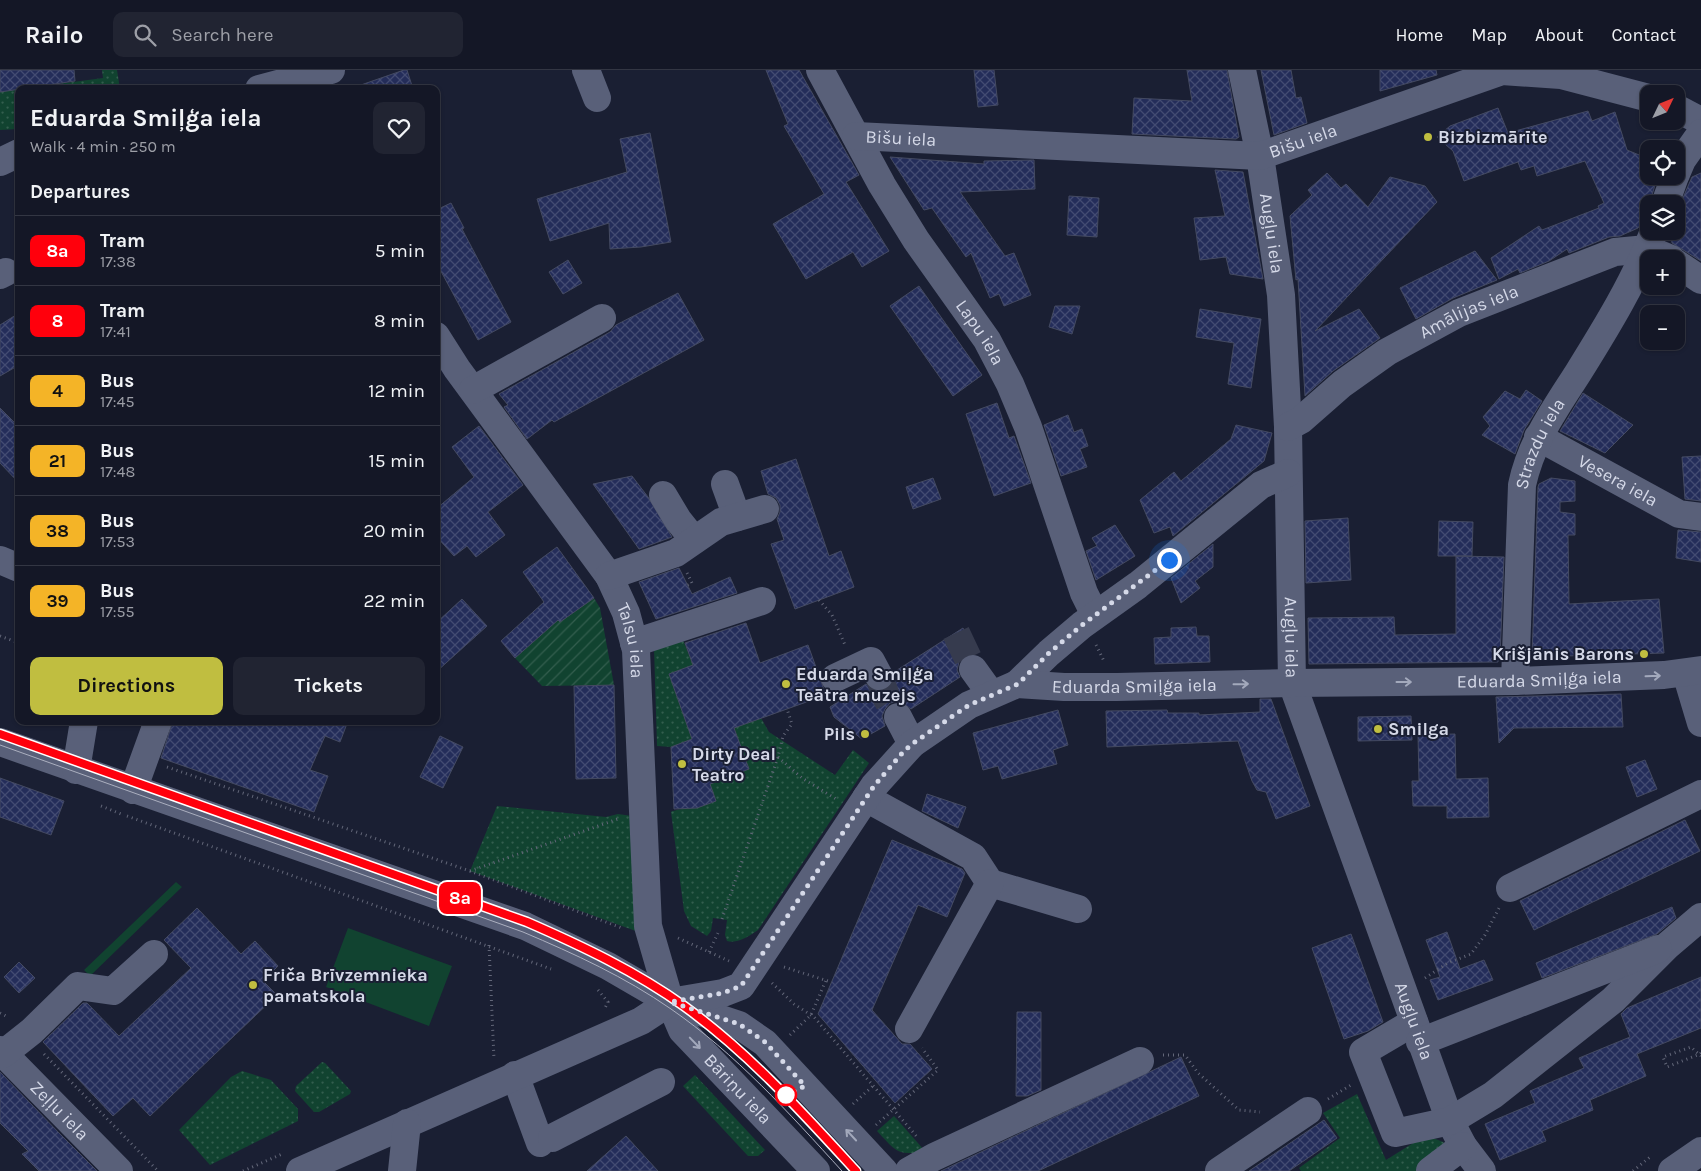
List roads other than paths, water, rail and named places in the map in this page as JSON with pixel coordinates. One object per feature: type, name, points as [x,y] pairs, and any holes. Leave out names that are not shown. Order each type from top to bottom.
[{"type":"street","points":[[586,70],[597,98]]},
{"type":"street","name":"Lapu iela","points":[[820,70],[882,185],[916,240],[987,340],[1010,384],[1028,427],[1084,593],[1095,615]]},
{"type":"street","name":"Augļu iela","points":[[1242,70],[1260,156],[1281,296],[1288,427],[1292,683],[1450,1121],[1463,1146],[1482,1171]]},
{"type":"street","name":"Bišu iela","points":[[856,136],[1260,156],[1502,71],[1561,76],[1640,96]]},
{"type":"street","points":[[277,85],[317,76]]},
{"type":"street","points":[[1685,112],[1701,120]]},
{"type":"street","points":[[1685,156],[1701,133]]},
{"type":"street","points":[[0,162],[15,155]]},
{"type":"street","name":"Amālijas iela","points":[[1288,427],[1301,420],[1342,384],[1388,352],[1459,313],[1615,252],[1658,246]]},
{"type":"street","name":"Strazdu iela","points":[[1515,681],[1522,485],[1526,464],[1538,437],[1658,246]]},
{"type":"street","points":[[1685,269],[1701,280]]},
{"type":"street","points":[[472,390],[602,318]]},
{"type":"street","name":"Talsu iela","points":[[440,342],[472,390],[609,576],[626,612],[634,643],[644,809],[648,926],[670,1002]]},
{"type":"street","name":"Vesera iela","points":[[1538,437],[1679,514],[1701,517]]},
{"type":"street","points":[[1018,684],[1049,653],[1095,615],[1138,585],[1261,485],[1288,473]]},
{"type":"street","points":[[725,484],[737,518]]},
{"type":"street","points":[[663,495],[678,520],[694,540]]},
{"type":"street","points":[[609,576],[676,553],[721,522],[766,509]]},
{"type":"street","points":[[0,560],[15,566]]},
{"type":"street","points":[[634,643],[762,601]]},
{"type":"street","points":[[973,669],[990,694]]},
{"type":"street","points":[[1693,672],[1701,723]]},
{"type":"street","name":"Eduarda Smiļģa iela","points":[[300,1171],[641,1021],[670,1002],[723,993],[741,986],[866,798],[895,761],[912,744],[969,705],[990,694],[1018,684],[1064,687],[1117,687],[1515,681],[1693,672]]},
{"type":"street","points":[[898,717],[912,744]]},
{"type":"street","points":[[76,770],[83,725]]},
{"type":"street","points":[[134,790],[157,725]]},
{"type":"street","points":[[0,742],[525,926],[608,966],[670,1002],[739,1024],[765,1042],[884,1171]]},
{"type":"street","points":[[1510,888],[1701,794]]},
{"type":"street","points":[[866,798],[973,857],[990,883],[1078,909]]},
{"type":"street","points":[[908,1029],[990,883]]},
{"type":"street","points":[[1667,946],[1363,1052],[1395,1133],[1450,1121],[1493,1095],[1613,1000],[1667,946],[1701,917]]},
{"type":"street","points":[[2,1052],[26,1035],[78,986],[113,991],[154,954]]},
{"type":"street","name":"Bāriņu iela","points":[[670,1002],[682,1030],[816,1171]]},
{"type":"street","name":"Zeļļu iela","points":[[2,1052],[119,1171]]},
{"type":"street","points":[[908,1171],[934,1157],[1140,1061]]},
{"type":"street","points":[[506,1079],[546,1141],[661,1082]]},
{"type":"street","points":[[1219,1171],[1308,1111]]},
{"type":"street","points":[[402,1171],[407,1123]]},
{"type":"street","points":[[1430,1171],[1463,1146]]},
{"type":"street","points":[[1672,1171],[1701,1152]]},
{"type":"tunnel","points":[[956,633],[973,669]]},
{"type":"tunnel","points":[[879,676],[887,699],[898,717]]},
{"type":"tram line","points":[[0,734],[527,922],[599,955],[668,995],[720,1034],[767,1077],[856,1171]]},
{"type":"tram line","name":"8a","points":[[0,734],[527,922],[610,960],[676,1001],[741,1052],[780,1089],[856,1171]]},
{"type":"tram line","points":[[0,745],[523,932],[599,967],[654,997],[718,1045],[782,1106],[842,1171]]},
{"type":"place","name":"Bizbizmārīte","points":[[1428,137]]},
{"type":"place","name":"Krišjānis Barons","points":[[1644,654]]},
{"type":"place","name":"Eduarda Smiļģa Teātra muzejs","points":[[786,684]]},
{"type":"place","name":"Smilga","points":[[1378,729]]},
{"type":"place","name":"Pils","points":[[865,734]]},
{"type":"place","name":"Dirty Deal Teatro","points":[[682,764]]},
{"type":"place","name":"Friča Brīvzemnieka pamatskola","points":[[253,985]]}]
